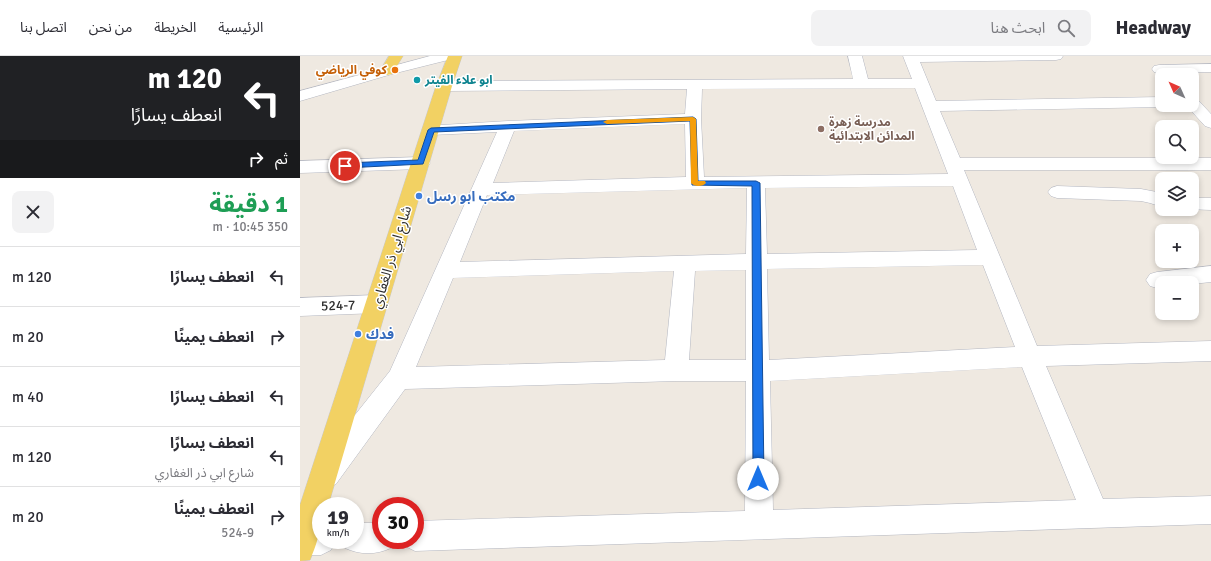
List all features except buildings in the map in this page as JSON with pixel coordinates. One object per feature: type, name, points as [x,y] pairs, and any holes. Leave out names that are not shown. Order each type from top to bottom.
[{"type":"main road","points":[[387,71],[396,56]]},
{"type":"main road","name":"شارع ابي ذر الغفاري","points":[[306,543],[322,479],[444,86],[455,56]]},
{"type":"street","points":[[300,96],[387,71],[447,56]]},
{"type":"street","points":[[855,56],[861,82]]},
{"type":"street","points":[[1056,56],[910,57],[1030,356],[1095,513]]},
{"type":"street","points":[[1199,68],[1211,68]]},
{"type":"street","points":[[444,86],[695,85],[861,82],[921,83]]},
{"type":"street","points":[[695,85],[693,119],[695,183]]},
{"type":"street","points":[[1199,102],[1211,101]]},
{"type":"street","points":[[930,106],[1155,102]]},
{"type":"street","points":[[1199,110],[1211,123]]},
{"type":"street","points":[[431,130],[693,119]]},
{"type":"street","points":[[322,479],[399,378],[508,126]]},
{"type":"street","points":[[300,167],[421,163]]},
{"type":"street","points":[[481,189],[695,183],[756,183],[957,172],[1211,164]]},
{"type":"street","points":[[756,183],[759,525]]},
{"type":"street","points":[[1057,192],[1155,197]]},
{"type":"street","points":[[1199,204],[1211,204]]},
{"type":"street","points":[[446,270],[685,263],[991,257]]},
{"type":"street","points":[[676,370],[685,263]]},
{"type":"street","points":[[1193,276],[1211,274]]},
{"type":"street","name":"524-7","points":[[300,307],[377,304]]},
{"type":"street","points":[[399,378],[676,370],[757,371],[1030,356],[1211,351]]},
{"type":"street","points":[[424,536],[1211,510]]},
{"type":"slow traffic","points":[[607,122],[693,119],[695,183],[703,183]]},
{"type":"place","name":"كوفي الرياضي","points":[[395,70]]},
{"type":"place","name":"ابو علاء الفيتر","points":[[417,80]]},
{"type":"place","name":"مدرسة زهرة المدائن الابتدائية","points":[[821,129]]},
{"type":"place","name":"مكتب ابو رسل","points":[[419,196]]},
{"type":"place","name":"فدك","points":[[358,334]]},
{"type":"route","points":[[345,166],[421,163],[431,130],[693,119],[695,183],[756,183],[758,479]]}]
